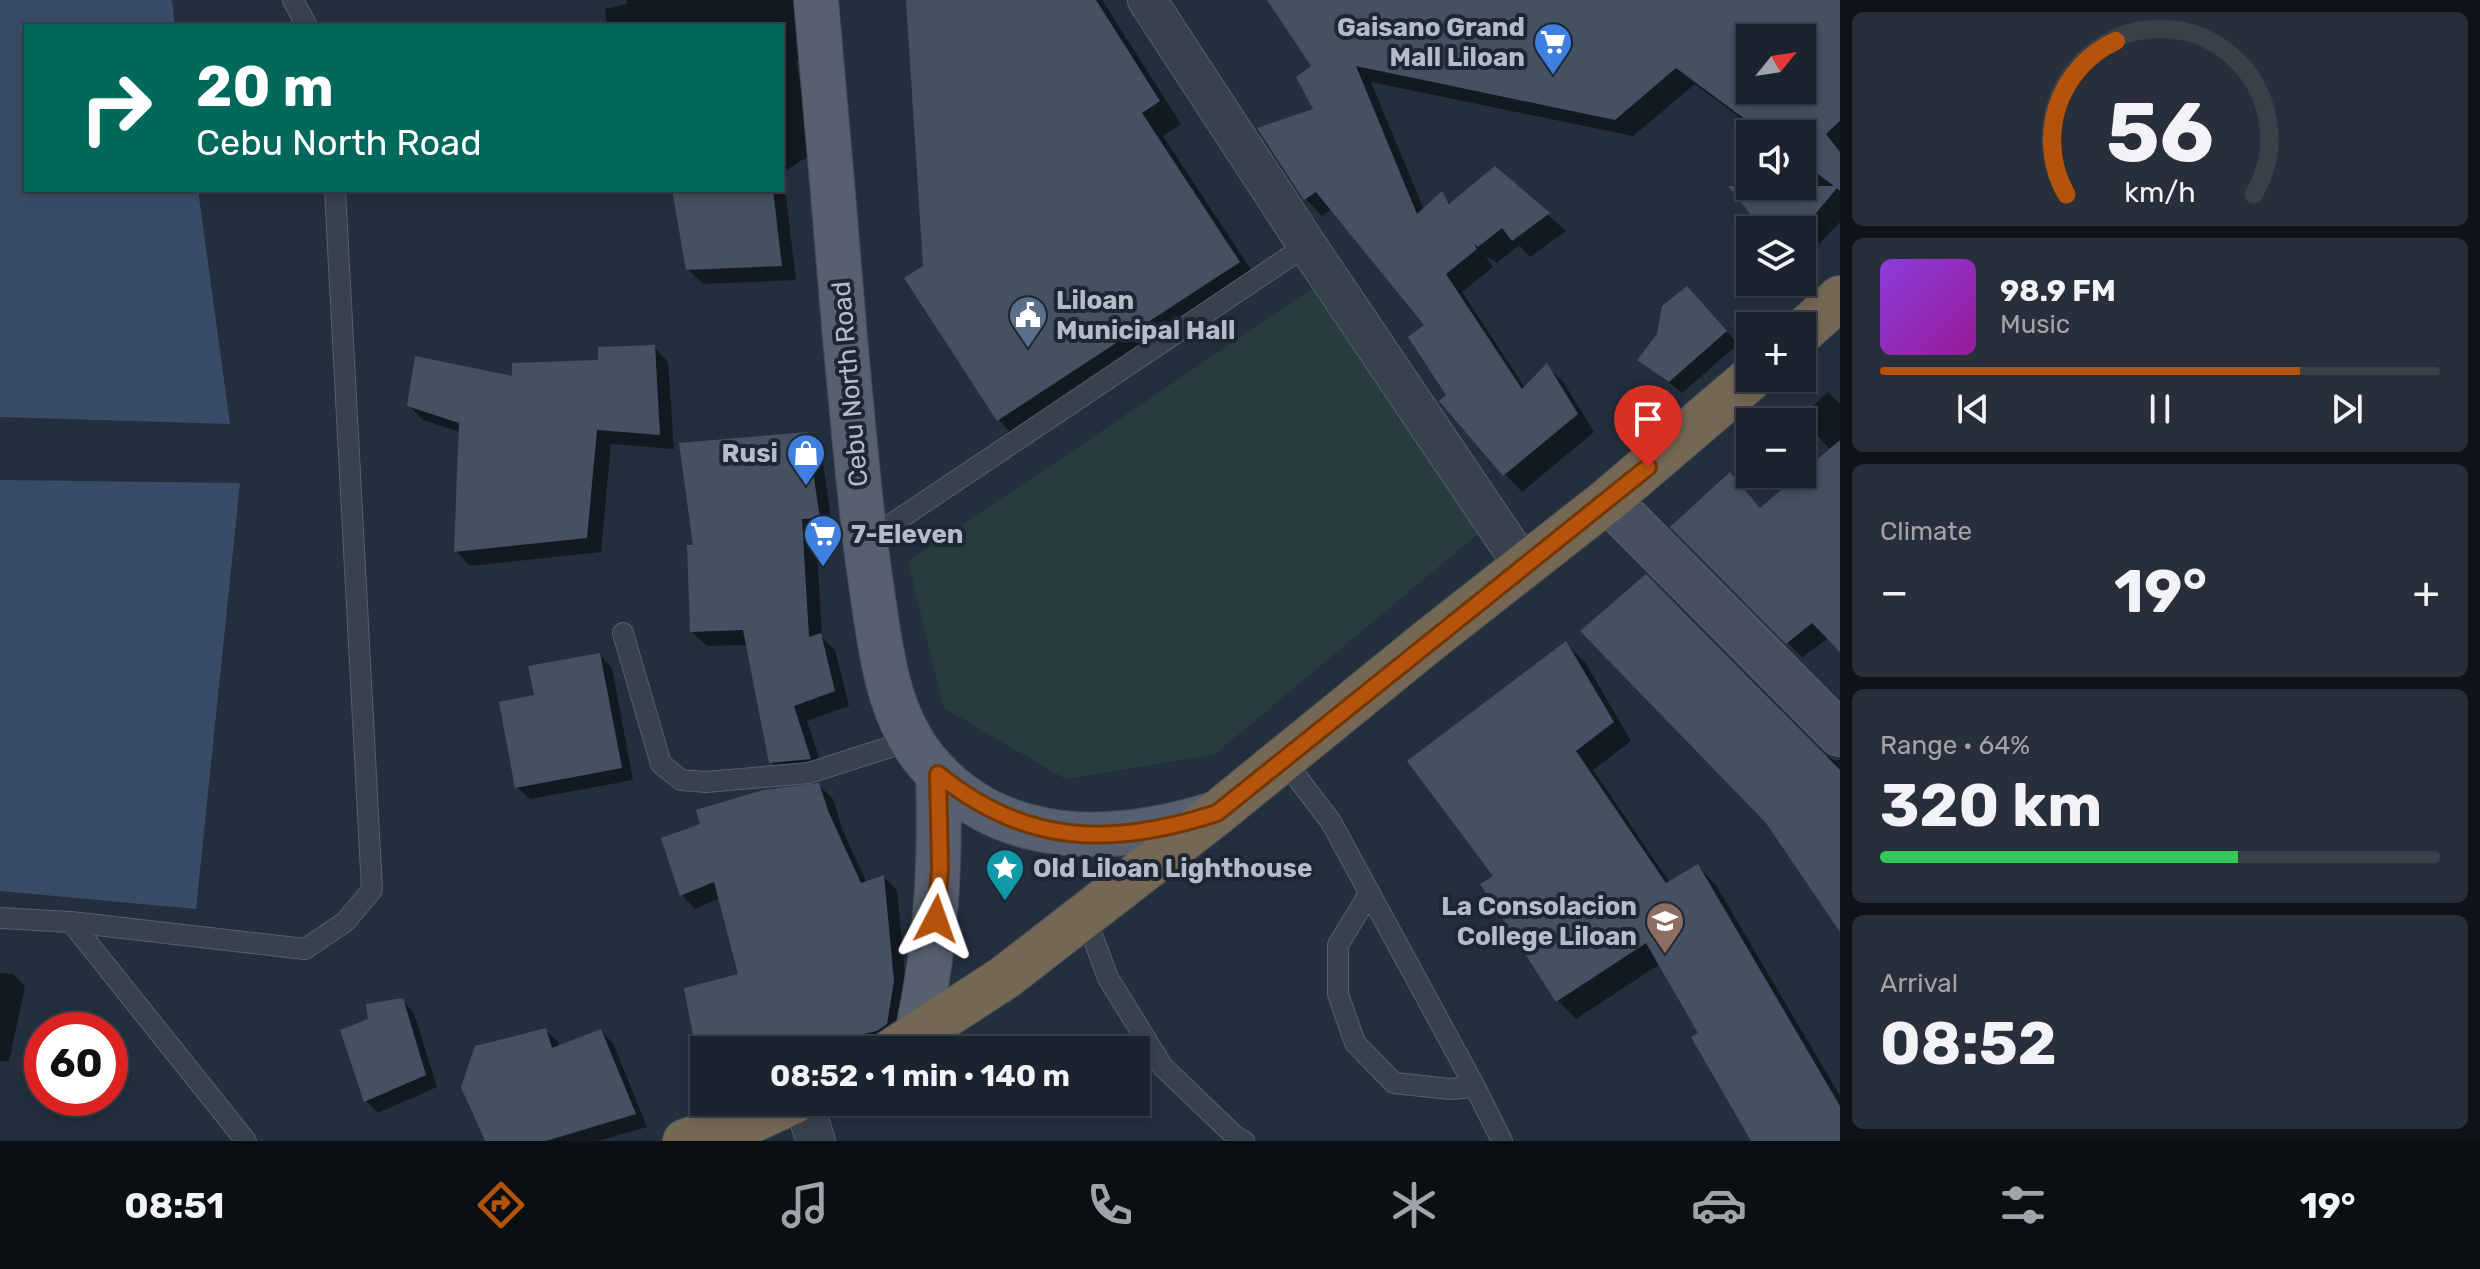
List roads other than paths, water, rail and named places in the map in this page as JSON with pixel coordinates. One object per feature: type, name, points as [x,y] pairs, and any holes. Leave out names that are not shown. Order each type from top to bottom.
[{"type":"highway","points":[[1816,319],[1840,298]]},
{"type":"highway","name":"Cebu North Road","points":[[1217,813],[1608,500],[1736,391]]},
{"type":"highway","points":[[917,1036],[1004,978],[1217,813]]},
{"type":"highway","points":[[685,1141],[762,1116]]},
{"type":"main road","name":"Cebu North Road","points":[[816,0],[865,542],[890,689],[912,740],[938,774],[984,807],[1008,819],[1061,834],[1134,834],[1217,813]]},
{"type":"main road","points":[[908,1036],[930,972],[938,901],[938,774]]},
{"type":"street","points":[[1147,0],[1307,245],[1524,567]]},
{"type":"street","points":[[1608,500],[1840,734]]},
{"type":"street","points":[[808,1116],[816,1141]]},
{"type":"lane","points":[[293,0],[306,24]]},
{"type":"lane","points":[[0,918],[71,922],[305,949],[345,922],[372,890],[335,192]]},
{"type":"lane","points":[[865,542],[1307,245]]},
{"type":"lane","points":[[623,633],[661,764],[681,780],[706,782],[809,773],[912,740]]},
{"type":"lane","points":[[1284,760],[1331,822],[1475,1087],[1497,1140]]},
{"type":"lane","points":[[1369,894],[1338,945],[1338,994],[1355,1043],[1394,1083],[1450,1089],[1475,1087]]},
{"type":"lane","points":[[1085,916],[1108,978],[1163,1067],[1236,1137],[1244,1141]]},
{"type":"lane","points":[[71,922],[246,1141]]},
{"type":"water","points":[[0,0],[172,0],[175,24],[24,24],[24,192],[198,192],[230,424],[0,417]]},
{"type":"water","points":[[0,480],[240,483],[196,909],[0,891]]},
{"type":"place","name":"Gaisano Grand Mall Liloan","points":[[1553,76]]},
{"type":"place","name":"Liloan Municipal Hall","points":[[1028,349]]},
{"type":"place","name":"Rusi","points":[[806,487]]},
{"type":"place","name":"7-Eleven","points":[[823,568]]},
{"type":"place","name":"Old Liloan Lighthouse","points":[[1005,902]]},
{"type":"place","name":"La Consolacion College Liloan","points":[[1665,955]]}]
